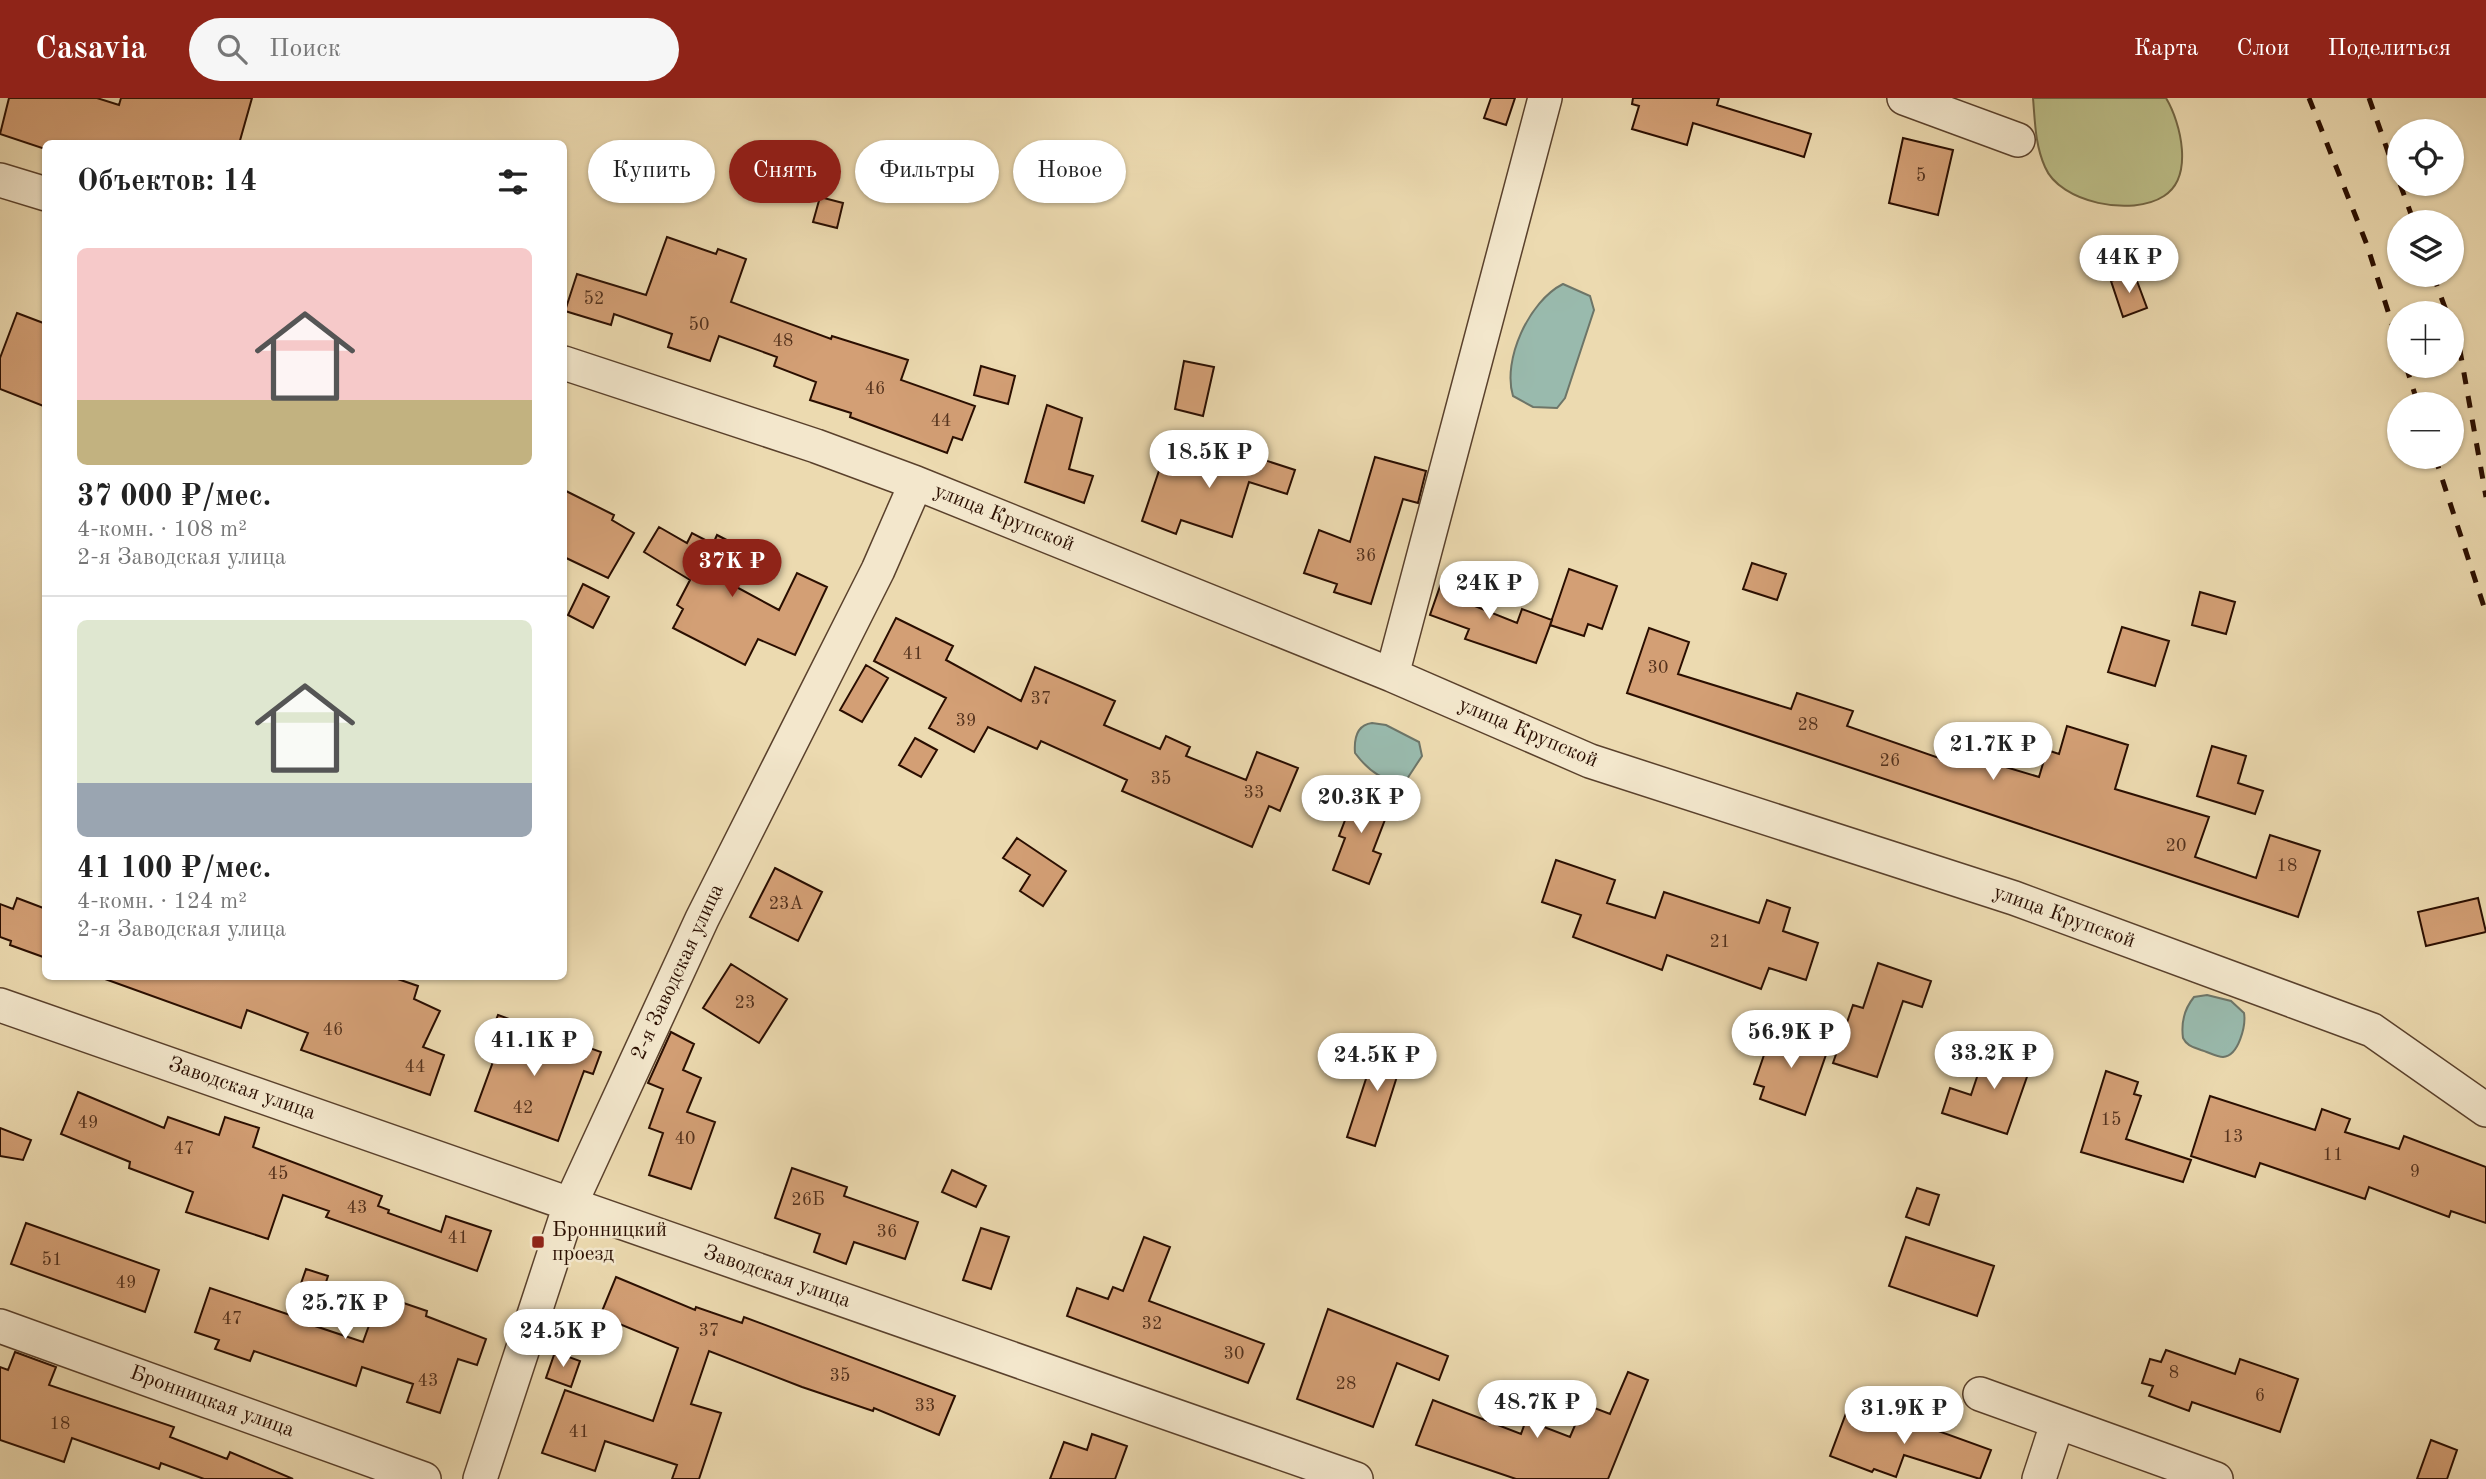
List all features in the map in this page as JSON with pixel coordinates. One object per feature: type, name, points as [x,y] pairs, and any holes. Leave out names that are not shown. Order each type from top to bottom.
[{"type":"street","points":[[1392,675],[1545,98]]},
{"type":"street","points":[[1904,98],[2018,140]]},
{"type":"street","points":[[0,180],[42,193]]},
{"type":"street","name":"улица Крупской","points":[[567,364],[816,446],[916,483],[1392,675],[1590,761],[2014,898],[2372,1030],[2486,1110]]},
{"type":"street","name":"2-я Заводская улица","points":[[481,1479],[570,1205],[702,919],[878,570],[916,483]]},
{"type":"street","name":"Заводская улица","points":[[0,1005],[1356,1479]]},
{"type":"street","name":"Бронницкая улица","points":[[0,1326],[424,1479]]},
{"type":"street","points":[[1979,1394],[2216,1479]]},
{"type":"street","points":[[2039,1479],[2057,1424]]},
{"type":"green space","points":[[2033,98],[2166,98],[2176,121],[2182,149],[2179,176],[2173,187],[2164,196],[2150,202],[2116,206],[2081,198],[2065,190],[2053,179],[2042,159],[2036,133]]},
{"type":"shaded area","points":[[1563,284],[1590,296],[1594,310],[1565,398],[1557,408],[1533,407],[1513,396],[1511,366],[1515,349],[1529,317],[1551,292]]},
{"type":"shaded area","points":[[1372,723],[1386,725],[1419,742],[1422,756],[1407,779],[1399,781],[1378,775],[1355,753],[1359,730]]},
{"type":"shaded area","points":[[2207,995],[2231,1001],[2244,1013],[2244,1025],[2237,1046],[2229,1055],[2223,1057],[2188,1045],[2183,1038],[2183,1021],[2188,1006],[2194,997]]},
{"type":"building","points":[[9,98],[97,98],[119,105],[121,98],[252,98],[240,140],[42,140],[42,148],[0,134]]},
{"type":"building","points":[[1491,98],[1515,98],[1506,125],[1484,118]]},
{"type":"building","points":[[1633,98],[1719,98],[1717,105],[1811,134],[1804,157],[1693,123],[1687,145],[1632,129],[1639,106],[1632,104]]},
{"type":"building","points":[[1903,138],[1953,150],[1938,215],[1889,203]]},
{"type":"building","points":[[818,203],[843,203],[837,228],[813,222]]},
{"type":"building","points":[[667,237],[716,254],[718,249],[746,259],[731,302],[831,339],[832,336],[908,360],[901,380],[975,406],[962,440],[953,437],[947,453],[850,417],[851,413],[810,400],[816,382],[774,366],[777,357],[719,336],[710,361],[668,347],[672,334],[614,314],[611,325],[567,312],[577,274],[646,295]]},
{"type":"building","points":[[2134,273],[2147,308],[2123,317],[2111,281]]},
{"type":"building","points":[[17,313],[42,322],[42,405],[0,389],[0,358]]},
{"type":"building","points":[[1184,361],[1214,367],[1203,416],[1175,409]]},
{"type":"building","points":[[981,366],[1015,376],[1008,404],[974,395]]},
{"type":"building","points":[[1047,405],[1082,418],[1069,469],[1093,476],[1084,503],[1025,482]]},
{"type":"building","points":[[1224,447],[1295,470],[1287,494],[1249,482],[1232,537],[1181,520],[1176,534],[1142,521],[1166,450],[1217,470]]},
{"type":"building","points":[[1375,457],[1426,471],[1418,503],[1403,499],[1371,604],[1334,592],[1337,584],[1304,573],[1319,530],[1350,542]]},
{"type":"building","points":[[567,492],[614,515],[612,520],[634,533],[608,578],[567,558]]},
{"type":"building","points":[[659,527],[687,543],[692,533],[713,544],[717,535],[746,550],[729,583],[779,610],[797,573],[827,587],[795,655],[758,639],[745,665],[673,628],[683,609],[677,605],[690,580],[644,552]]},
{"type":"building","points":[[1752,563],[1786,574],[1777,600],[1743,589]]},
{"type":"building","points":[[1569,569],[1617,586],[1602,629],[1588,624],[1584,636],[1550,625]]},
{"type":"building","points":[[1445,572],[1479,583],[1472,605],[1517,623],[1522,609],[1552,620],[1536,663],[1465,639],[1469,629],[1430,615]]},
{"type":"building","points":[[583,584],[609,597],[593,628],[568,615]]},
{"type":"building","points":[[2200,592],[2235,602],[2226,634],[2192,625]]},
{"type":"building","points":[[896,618],[953,646],[946,660],[1021,701],[1035,667],[1115,701],[1104,725],[1160,749],[1166,736],[1190,747],[1186,756],[1246,780],[1257,752],[1298,768],[1280,811],[1269,806],[1252,847],[1122,791],[1127,780],[1041,741],[1037,749],[988,727],[974,752],[929,728],[946,698],[874,661]]},
{"type":"building","points":[[2122,627],[2169,641],[2155,686],[2108,672]]},
{"type":"building","points":[[1649,628],[1689,642],[1678,674],[1791,709],[1797,693],[1853,711],[1847,726],[1959,765],[1967,740],[1994,748],[1989,762],[2039,777],[2047,750],[2059,754],[2067,726],[2128,745],[2115,789],[2209,817],[2195,857],[2256,878],[2270,835],[2320,851],[2298,917],[1627,693]]},
{"type":"building","points":[[866,665],[888,678],[862,722],[840,710]]},
{"type":"building","points":[[915,738],[937,750],[921,777],[899,765]]},
{"type":"building","points":[[2212,746],[2246,756],[2238,783],[2263,791],[2255,814],[2197,796]]},
{"type":"building","points":[[1349,788],[1391,804],[1373,851],[1381,854],[1369,884],[1333,870],[1345,838],[1339,836],[1347,815],[1340,812]]},
{"type":"building","points":[[1017,838],[1066,871],[1043,906],[1020,891],[1030,875],[1003,858]]},
{"type":"building","points":[[1556,860],[1615,880],[1607,903],[1655,918],[1664,892],[1759,923],[1767,900],[1790,908],[1783,931],[1818,943],[1806,980],[1769,968],[1761,989],[1667,955],[1662,970],[1573,937],[1581,915],[1542,902]]},
{"type":"building","points":[[775,868],[822,892],[798,941],[750,917]]},
{"type":"building","points":[[17,898],[42,907],[42,957],[10,945],[11,941],[0,937],[0,904],[13,909]]},
{"type":"building","points":[[2478,898],[2486,932],[2426,946],[2418,912]]},
{"type":"building","points":[[1878,963],[1931,981],[1922,1007],[1903,1001],[1877,1077],[1833,1063],[1853,1005],[1863,1008]]},
{"type":"building","points":[[731,964],[787,999],[759,1043],[703,1008]]},
{"type":"building","points":[[108,980],[401,980],[418,986],[414,999],[440,1011],[423,1047],[444,1055],[430,1095],[301,1050],[308,1033],[247,1010],[241,1028]]},
{"type":"building","points":[[498,1015],[601,1052],[593,1074],[584,1071],[558,1141],[475,1111],[498,1048],[487,1043]]},
{"type":"building","points":[[1774,1026],[1829,1046],[1805,1115],[1760,1099],[1764,1087],[1754,1084]]},
{"type":"building","points":[[671,1032],[694,1044],[683,1070],[701,1078],[687,1112],[715,1122],[691,1189],[649,1175],[663,1133],[649,1128],[663,1089],[648,1083]]},
{"type":"building","points":[[1379,1039],[1406,1048],[1375,1146],[1347,1137]]},
{"type":"building","points":[[2008,1041],[2036,1051],[2007,1134],[1942,1113],[1950,1088],[1971,1095],[1983,1059],[1999,1064]]},
{"type":"building","points":[[2106,1071],[2138,1082],[2134,1094],[2141,1096],[2126,1139],[2191,1160],[2183,1182],[2081,1152]]},
{"type":"building","points":[[78,1092],[164,1128],[168,1117],[219,1135],[225,1117],[259,1128],[253,1147],[382,1196],[378,1206],[389,1210],[388,1213],[441,1232],[446,1216],[491,1231],[477,1271],[326,1217],[329,1211],[283,1195],[268,1239],[186,1212],[193,1192],[129,1168],[130,1162],[61,1134]]},
{"type":"building","points":[[2210,1096],[2315,1130],[2322,1109],[2350,1119],[2345,1132],[2399,1149],[2404,1136],[2486,1167],[2486,1223],[2451,1211],[2449,1217],[2369,1187],[2365,1199],[2260,1163],[2255,1177],[2191,1156]]},
{"type":"building","points":[[0,1128],[31,1140],[23,1160],[0,1156]]},
{"type":"building","points":[[792,1168],[847,1187],[844,1196],[918,1222],[905,1259],[854,1242],[846,1264],[814,1252],[820,1234],[775,1218]]},
{"type":"building","points":[[952,1170],[986,1186],[976,1207],[942,1192]]},
{"type":"building","points":[[1917,1188],[1939,1195],[1929,1225],[1906,1217]]},
{"type":"building","points":[[26,1223],[159,1270],[145,1312],[11,1264]]},
{"type":"building","points":[[981,1228],[1009,1237],[991,1289],[963,1280]]},
{"type":"building","points":[[1144,1237],[1170,1247],[1149,1301],[1264,1344],[1248,1383],[1067,1316],[1077,1288],[1108,1299],[1113,1287],[1123,1291]]},
{"type":"building","points":[[1906,1237],[1994,1266],[1977,1316],[1889,1286]]},
{"type":"building","points":[[306,1269],[328,1276],[312,1325],[363,1342],[380,1295],[427,1311],[426,1316],[486,1339],[477,1365],[458,1359],[440,1413],[407,1402],[413,1384],[362,1367],[356,1386],[254,1351],[250,1361],[215,1349],[219,1340],[195,1332],[210,1288],[290,1315]]},
{"type":"building","points":[[616,1277],[695,1310],[696,1307],[742,1323],[744,1317],[955,1396],[939,1435],[874,1408],[873,1411],[802,1387],[709,1351],[691,1404],[721,1413],[699,1479],[672,1479],[677,1465],[605,1441],[595,1471],[542,1453],[565,1390],[653,1421],[678,1348],[600,1316]]},
{"type":"building","points":[[1328,1309],[1448,1356],[1439,1380],[1397,1363],[1373,1427],[1297,1399]]},
{"type":"building","points":[[2166,1350],[2235,1374],[2240,1359],[2298,1379],[2280,1432],[2192,1402],[2189,1411],[2149,1396],[2153,1386],[2142,1383],[2150,1359],[2161,1362]]},
{"type":"building","points":[[15,1352],[56,1367],[49,1385],[174,1427],[170,1437],[227,1459],[230,1452],[293,1479],[204,1479],[161,1463],[159,1469],[72,1438],[64,1462],[0,1440],[0,1367],[8,1370]]},
{"type":"building","points":[[555,1352],[580,1361],[571,1387],[546,1378]]},
{"type":"building","points":[[1628,1372],[1648,1380],[1608,1479],[1516,1479],[1416,1445],[1433,1400],[1521,1434],[1526,1420],[1570,1437],[1584,1404],[1610,1414]]},
{"type":"building","points":[[1848,1408],[1894,1426],[1897,1416],[1991,1450],[1980,1479],[1904,1455],[1896,1477],[1874,1469],[1872,1472],[1830,1456]]},
{"type":"building","points":[[1092,1434],[1127,1446],[1115,1479],[1050,1479],[1064,1442],[1087,1450]]},
{"type":"building","points":[[2431,1440],[2457,1450],[2447,1479],[2417,1479]]},
{"type":"railway","points":[[2309,98],[2367,245],[2387,308]]},
{"type":"railway","points":[[2369,98],[2387,149]]},
{"type":"railway","points":[[2404,196],[2410,210]]},
{"type":"railway","points":[[2437,287],[2443,301]]},
{"type":"railway","points":[[2464,373],[2486,497]]},
{"type":"railway","points":[[2410,378],[2414,392]]},
{"type":"railway","points":[[2439,469],[2486,613]]},
{"type":"place","name":"Бронницкий проезд","points":[[538,1242]]}]
